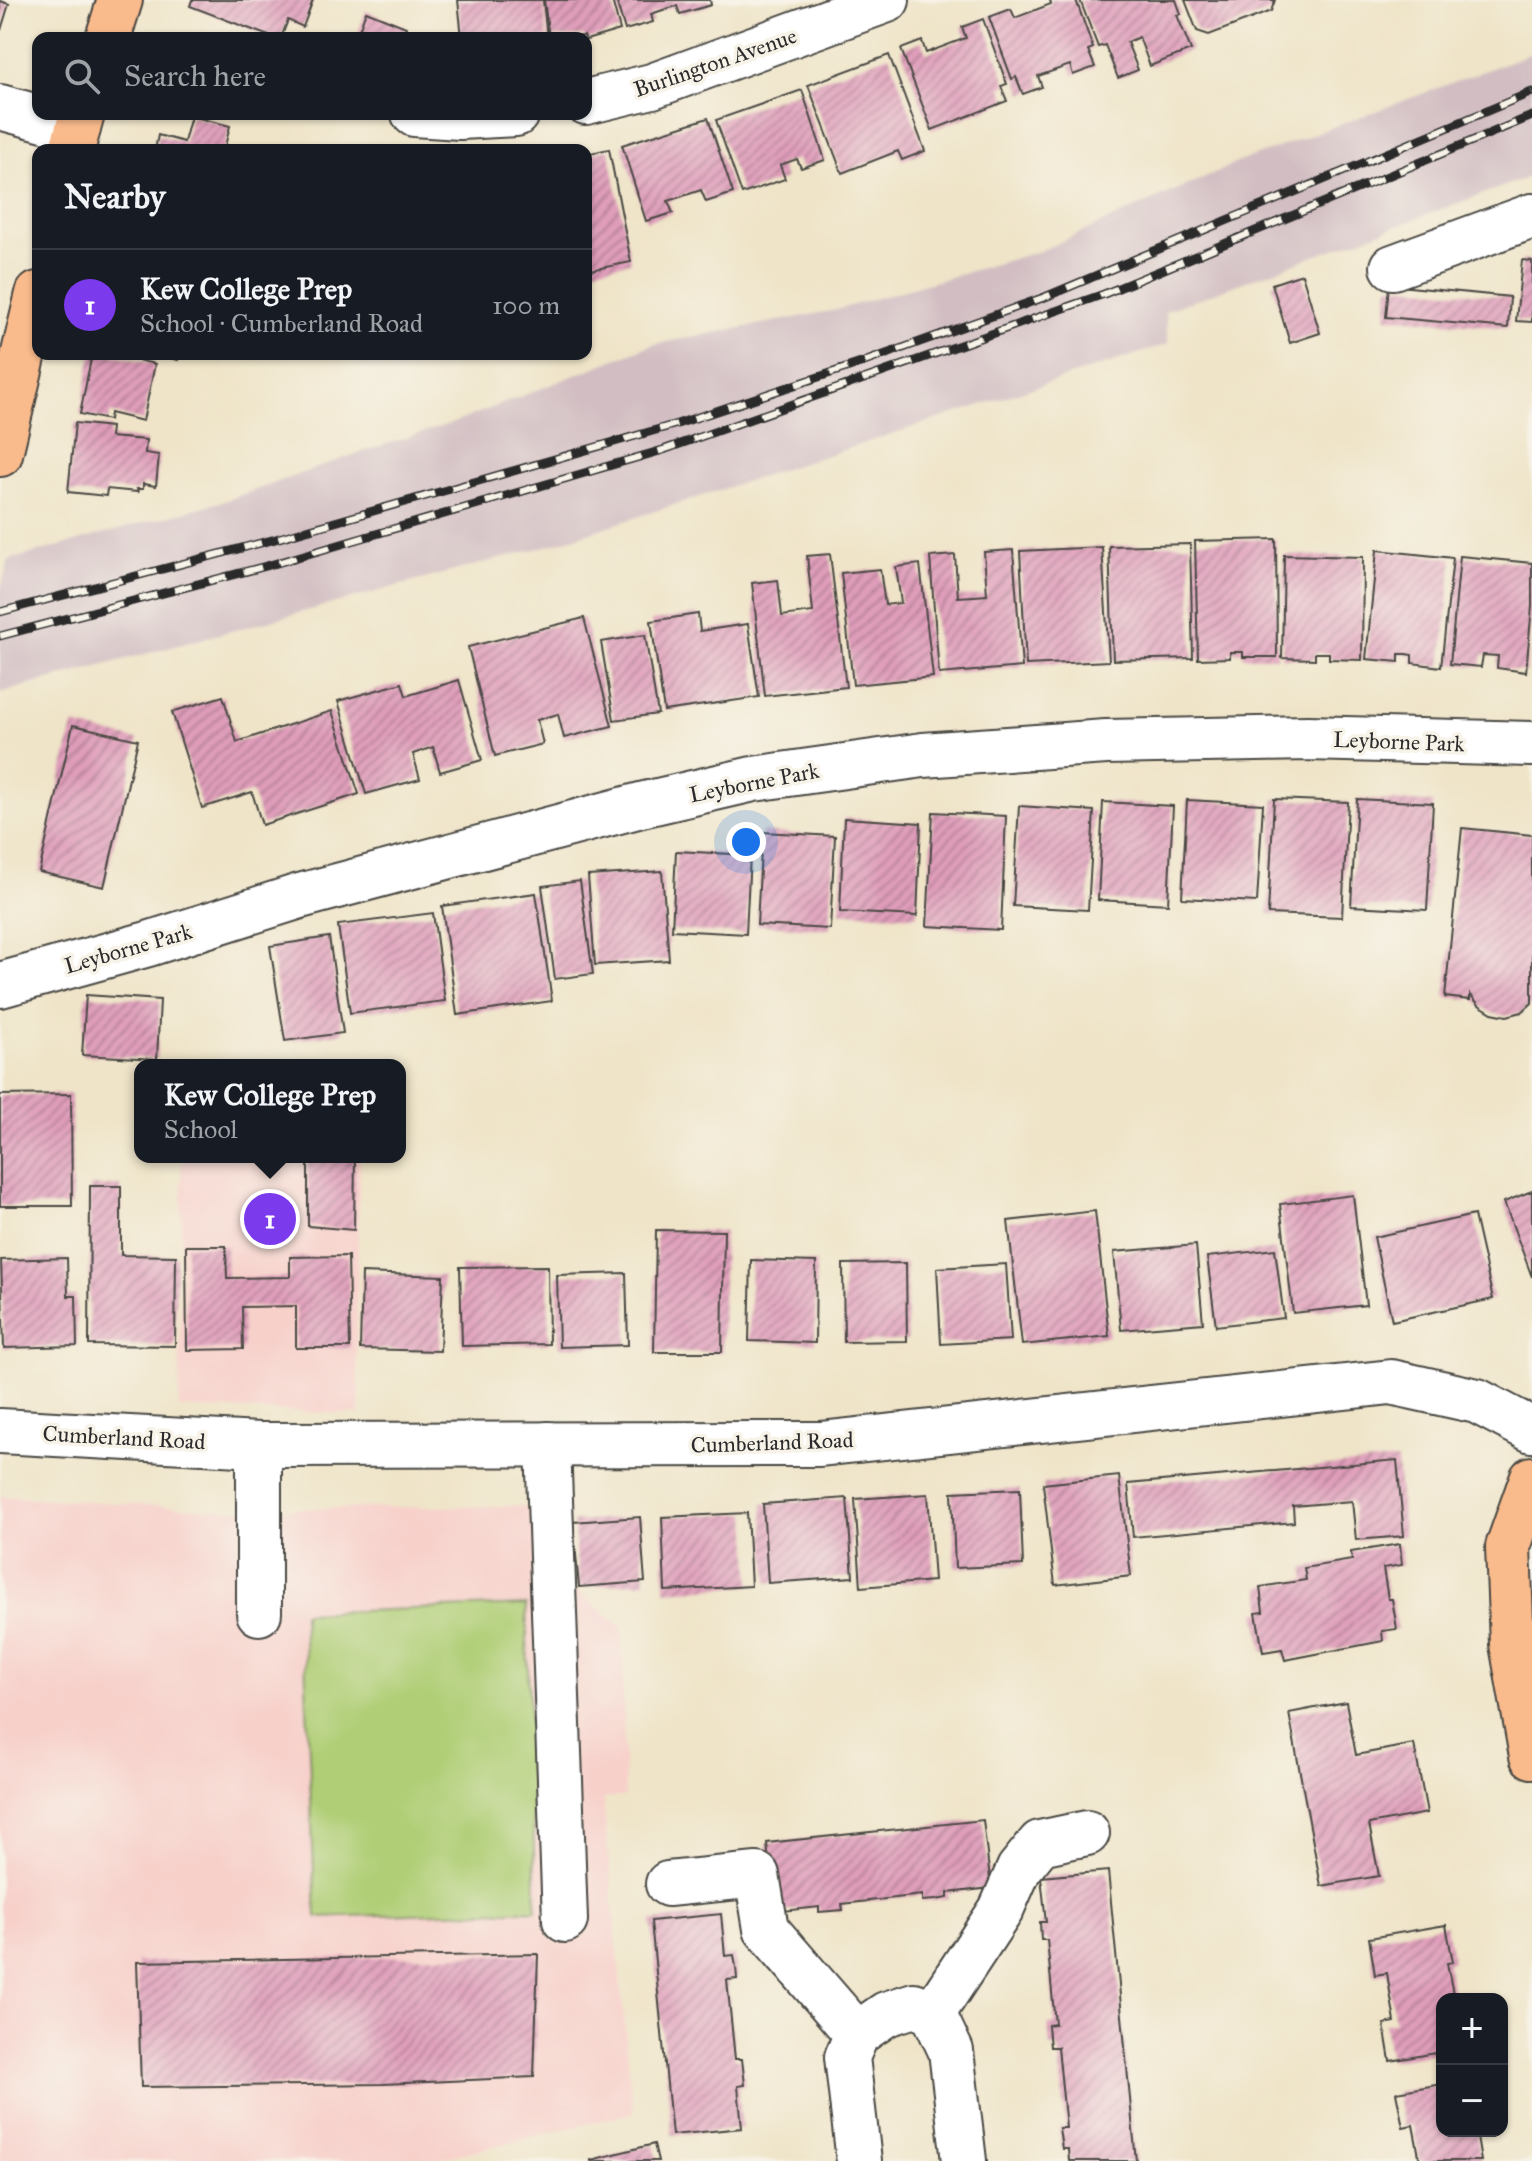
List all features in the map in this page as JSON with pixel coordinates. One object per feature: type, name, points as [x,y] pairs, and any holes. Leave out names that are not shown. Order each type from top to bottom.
[{"type":"main road","points":[[110,32],[120,0]]},
{"type":"main road","points":[[0,454],[32,319]]},
{"type":"main road","points":[[1532,1479],[1508,1547],[1512,1644],[1532,1756]]},
{"type":"street","name":"Burlington Avenue","points":[[592,101],[652,86],[887,0]]},
{"type":"street","points":[[0,107],[32,117]]},
{"type":"street","points":[[42,120],[78,131]]},
{"type":"street","points":[[1393,267],[1532,216]]},
{"type":"street","name":"Leyborne Park","points":[[0,985],[330,888],[641,805],[766,777],[923,755],[1106,742],[1308,738],[1532,744]]},
{"type":"street","name":"Cumberland Road","points":[[0,1431],[259,1445],[820,1444],[1391,1382],[1477,1401],[1532,1430]]},
{"type":"street","points":[[548,1444],[565,1920]]},
{"type":"street","points":[[259,1445],[259,1613]]},
{"type":"street","points":[[933,2013],[1001,1910],[1019,1869],[1040,1843],[1087,1833]]},
{"type":"street","points":[[668,1884],[757,1875],[766,1929],[857,2034]]},
{"type":"street","points":[[859,2161],[847,2057],[857,2034],[886,2014],[914,2005],[933,2013],[951,2051],[964,2161]]},
{"type":"shaded area","points":[[1532,53],[1532,176],[1165,311],[1168,344],[551,545],[0,693],[0,590],[9,560],[227,500],[456,422],[651,345],[836,310],[1040,251],[1241,161]]},
{"type":"shaded area","points":[[182,1163],[360,1163],[356,1349],[360,1414],[179,1408]]},
{"type":"shaded area","points":[[0,1496],[228,1510],[569,1505],[569,1584],[622,1627],[625,1796],[603,1799],[633,2113],[430,2161],[0,2161]]},
{"type":"green space","points":[[526,1605],[536,1910],[316,1917],[303,1613]]},
{"type":"building","points":[[192,0],[313,0],[303,27],[288,20],[283,32],[258,32],[190,6]]},
{"type":"building","points":[[458,0],[543,0],[546,32],[461,32]]},
{"type":"building","points":[[544,0],[612,0],[620,30],[592,38],[592,32],[548,32]]},
{"type":"building","points":[[616,0],[710,0],[711,5],[680,14],[677,6],[666,9],[651,14],[653,22],[625,30]]},
{"type":"building","points":[[1050,0],[1076,0],[1093,48],[1088,50],[1095,67],[1073,75],[1070,65],[1038,76],[1042,87],[1023,94],[1016,77],[1012,79],[989,17],[1011,9],[1015,18],[1051,4]]},
{"type":"building","points":[[1080,0],[1176,0],[1181,14],[1177,15],[1191,50],[1150,66],[1139,37],[1127,42],[1138,70],[1118,78],[1105,45],[1098,47]]},
{"type":"building","points":[[1185,0],[1275,0],[1271,11],[1209,35],[1197,31]]},
{"type":"building","points":[[0,1],[9,4],[1,30],[0,30]]},
{"type":"building","points":[[366,11],[406,27],[404,32],[358,32]]},
{"type":"building","points":[[983,19],[1007,84],[1001,86],[1007,101],[932,130],[901,49],[922,41],[926,53],[966,38],[962,27]]},
{"type":"building","points":[[889,55],[925,151],[902,160],[898,151],[842,173],[808,85]]},
{"type":"building","points":[[802,90],[825,160],[801,168],[797,159],[780,165],[785,179],[742,194],[716,120]]},
{"type":"building","points":[[708,118],[733,193],[706,202],[701,190],[668,201],[673,213],[646,221],[622,145]]},
{"type":"building","points":[[190,120],[207,120],[230,126],[226,144],[156,144],[158,135],[184,142]]},
{"type":"building","points":[[609,149],[631,262],[592,270],[592,153]]},
{"type":"building","points":[[1522,260],[1532,261],[1532,322],[1516,321]]},
{"type":"building","points":[[1302,274],[1320,333],[1290,343],[1272,284]]},
{"type":"building","points":[[1389,285],[1510,297],[1508,328],[1386,317]]},
{"type":"building","points":[[91,360],[137,360],[155,364],[143,421],[110,413],[109,420],[80,414]]},
{"type":"building","points":[[75,423],[111,427],[110,437],[146,440],[145,453],[159,455],[156,486],[143,484],[143,489],[137,489],[138,492],[107,489],[106,496],[68,492]]},
{"type":"building","points":[[1276,539],[1277,657],[1243,657],[1243,652],[1230,652],[1230,658],[1198,659],[1195,541]]},
{"type":"building","points":[[1190,544],[1193,658],[1113,660],[1109,546]]},
{"type":"building","points":[[1102,547],[1109,661],[1026,665],[1020,551]]},
{"type":"building","points":[[1013,550],[1022,667],[939,674],[930,557],[955,555],[958,597],[987,595],[984,552]]},
{"type":"building","points":[[1377,550],[1453,558],[1441,667],[1412,663],[1412,655],[1406,654],[1399,654],[1399,662],[1366,659]]},
{"type":"building","points":[[830,554],[846,687],[765,696],[752,583],[778,580],[782,616],[813,612],[807,556]]},
{"type":"building","points":[[1284,555],[1363,557],[1362,660],[1329,659],[1329,653],[1315,653],[1315,659],[1282,658]]},
{"type":"building","points":[[1460,556],[1532,563],[1526,672],[1497,668],[1498,656],[1483,655],[1481,667],[1450,664]]},
{"type":"building","points":[[920,564],[933,677],[853,685],[841,573],[880,569],[885,605],[901,603],[896,567]]},
{"type":"building","points":[[698,614],[700,631],[748,624],[759,697],[664,711],[651,621]]},
{"type":"building","points":[[584,618],[612,726],[564,738],[558,714],[537,720],[543,744],[495,756],[468,647]]},
{"type":"building","points":[[645,635],[658,714],[614,720],[601,642]]},
{"type":"building","points":[[459,680],[482,760],[440,772],[433,747],[413,754],[420,779],[366,794],[338,701],[402,683],[406,696]]},
{"type":"building","points":[[223,696],[237,742],[332,711],[359,794],[262,825],[252,792],[202,808],[172,712]]},
{"type":"building","points":[[73,725],[138,740],[104,887],[39,872]]},
{"type":"building","points":[[1274,799],[1348,802],[1342,917],[1268,914]]},
{"type":"building","points":[[1357,799],[1433,803],[1427,910],[1351,906]]},
{"type":"building","points":[[1187,800],[1263,804],[1257,902],[1182,898]]},
{"type":"building","points":[[1103,802],[1173,806],[1168,904],[1098,900]]},
{"type":"building","points":[[1019,806],[1094,811],[1088,910],[1013,906]]},
{"type":"building","points":[[933,812],[1006,816],[1001,930],[927,926]]},
{"type":"building","points":[[844,818],[921,823],[917,916],[840,912]]},
{"type":"building","points":[[1462,828],[1532,835],[1532,1003],[1522,1012],[1507,1016],[1492,1013],[1479,1005],[1470,994],[1470,1000],[1445,997]]},
{"type":"building","points":[[762,832],[835,836],[830,929],[757,925]]},
{"type":"building","points":[[676,851],[750,855],[746,934],[672,930]]},
{"type":"building","points":[[662,871],[669,960],[595,965],[588,876]]},
{"type":"building","points":[[580,881],[593,974],[555,979],[542,886]]},
{"type":"building","points":[[536,893],[552,1001],[457,1015],[442,906]]},
{"type":"building","points":[[433,913],[445,1001],[350,1013],[338,925]]},
{"type":"building","points":[[329,937],[343,1033],[285,1041],[270,946]]},
{"type":"building","points":[[86,995],[160,1000],[157,1059],[82,1055]]},
{"type":"building","points":[[71,1094],[72,1206],[0,1206],[0,1095]]},
{"type":"building","points":[[308,1163],[355,1163],[354,1230],[308,1226]]},
{"type":"building","points":[[90,1186],[121,1186],[121,1255],[176,1256],[175,1346],[89,1345]]},
{"type":"building","points":[[1532,1191],[1532,1277],[1504,1202]]},
{"type":"building","points":[[1353,1195],[1366,1305],[1293,1313],[1280,1204]]},
{"type":"building","points":[[1095,1211],[1109,1336],[1022,1345],[1008,1221]]},
{"type":"building","points":[[1474,1215],[1493,1299],[1392,1321],[1374,1237]]},
{"type":"building","points":[[656,1230],[724,1231],[722,1352],[654,1352]]},
{"type":"building","points":[[1196,1245],[1203,1323],[1121,1330],[1114,1252]]},
{"type":"building","points":[[186,1246],[226,1246],[227,1278],[290,1277],[290,1257],[348,1256],[350,1348],[296,1348],[296,1306],[242,1307],[243,1349],[187,1350]]},
{"type":"building","points":[[1275,1249],[1284,1318],[1216,1326],[1207,1257]]},
{"type":"building","points":[[67,1258],[68,1296],[76,1296],[77,1346],[4,1348],[1,1260]]},
{"type":"building","points":[[751,1260],[816,1262],[815,1343],[749,1341]]},
{"type":"building","points":[[906,1263],[907,1341],[844,1342],[843,1264]]},
{"type":"building","points":[[1006,1264],[1011,1340],[941,1344],[937,1268]]},
{"type":"building","points":[[548,1266],[549,1344],[462,1346],[460,1267]]},
{"type":"building","points":[[362,1273],[443,1276],[440,1351],[360,1349]]},
{"type":"building","points":[[626,1273],[628,1345],[559,1347],[557,1275]]},
{"type":"building","points":[[1397,1460],[1404,1536],[1356,1540],[1352,1501],[1293,1506],[1294,1522],[1133,1537],[1128,1484]]},
{"type":"building","points":[[1119,1476],[1131,1576],[1055,1585],[1043,1484]]},
{"type":"building","points":[[1020,1489],[1023,1565],[955,1568],[952,1492]]},
{"type":"building","points":[[928,1494],[934,1581],[861,1587],[855,1499]]},
{"type":"building","points":[[847,1498],[853,1577],[768,1583],[763,1504]]},
{"type":"building","points":[[747,1513],[751,1586],[665,1591],[662,1517]]},
{"type":"building","points":[[640,1517],[645,1582],[579,1587],[573,1522]]},
{"type":"building","points":[[1400,1544],[1402,1565],[1383,1568],[1397,1629],[1382,1631],[1383,1641],[1285,1660],[1282,1649],[1263,1652],[1256,1613],[1263,1612],[1260,1587],[1306,1580],[1304,1568],[1352,1560],[1351,1552]]},
{"type":"building","points":[[1346,1702],[1356,1755],[1414,1744],[1427,1813],[1369,1824],[1379,1876],[1321,1886],[1289,1713]]},
{"type":"building","points":[[983,1820],[991,1888],[948,1893],[948,1898],[935,1900],[922,1901],[922,1895],[842,1904],[843,1910],[819,1912],[819,1907],[774,1912],[767,1843]]},
{"type":"building","points":[[1108,1871],[1136,2161],[1069,2161],[1068,2149],[1062,2149],[1059,2128],[1066,2128],[1058,2047],[1050,2047],[1048,2025],[1055,2024],[1047,1940],[1041,1940],[1040,1922],[1046,1922],[1041,1877]]},
{"type":"building","points":[[721,1914],[725,1956],[734,1955],[736,1967],[737,1979],[727,1980],[735,2059],[742,2059],[745,2085],[738,2086],[742,2128],[672,2135],[651,1921]]},
{"type":"building","points":[[1446,1925],[1453,1962],[1447,1963],[1453,1993],[1436,1993],[1436,2053],[1390,2061],[1384,2024],[1395,2022],[1387,1973],[1375,1975],[1369,1938]]},
{"type":"building","points":[[538,1954],[534,2077],[383,2084],[141,2087],[137,1962]]},
{"type":"building","points":[[1436,2085],[1436,2137],[1477,2137],[1481,2161],[1420,2161],[1413,2125],[1403,2127],[1396,2092]]},
{"type":"building","points":[[654,2144],[658,2161],[591,2161],[591,2160]]},
{"type":"railway","points":[[0,612],[272,540],[677,424],[864,362],[1045,297],[1532,92]]},
{"type":"railway","points":[[0,636],[270,565],[663,450],[1104,294],[1532,116]]},
{"type":"place","name":"Kew College Prep","points":[[270,1219]]}]
